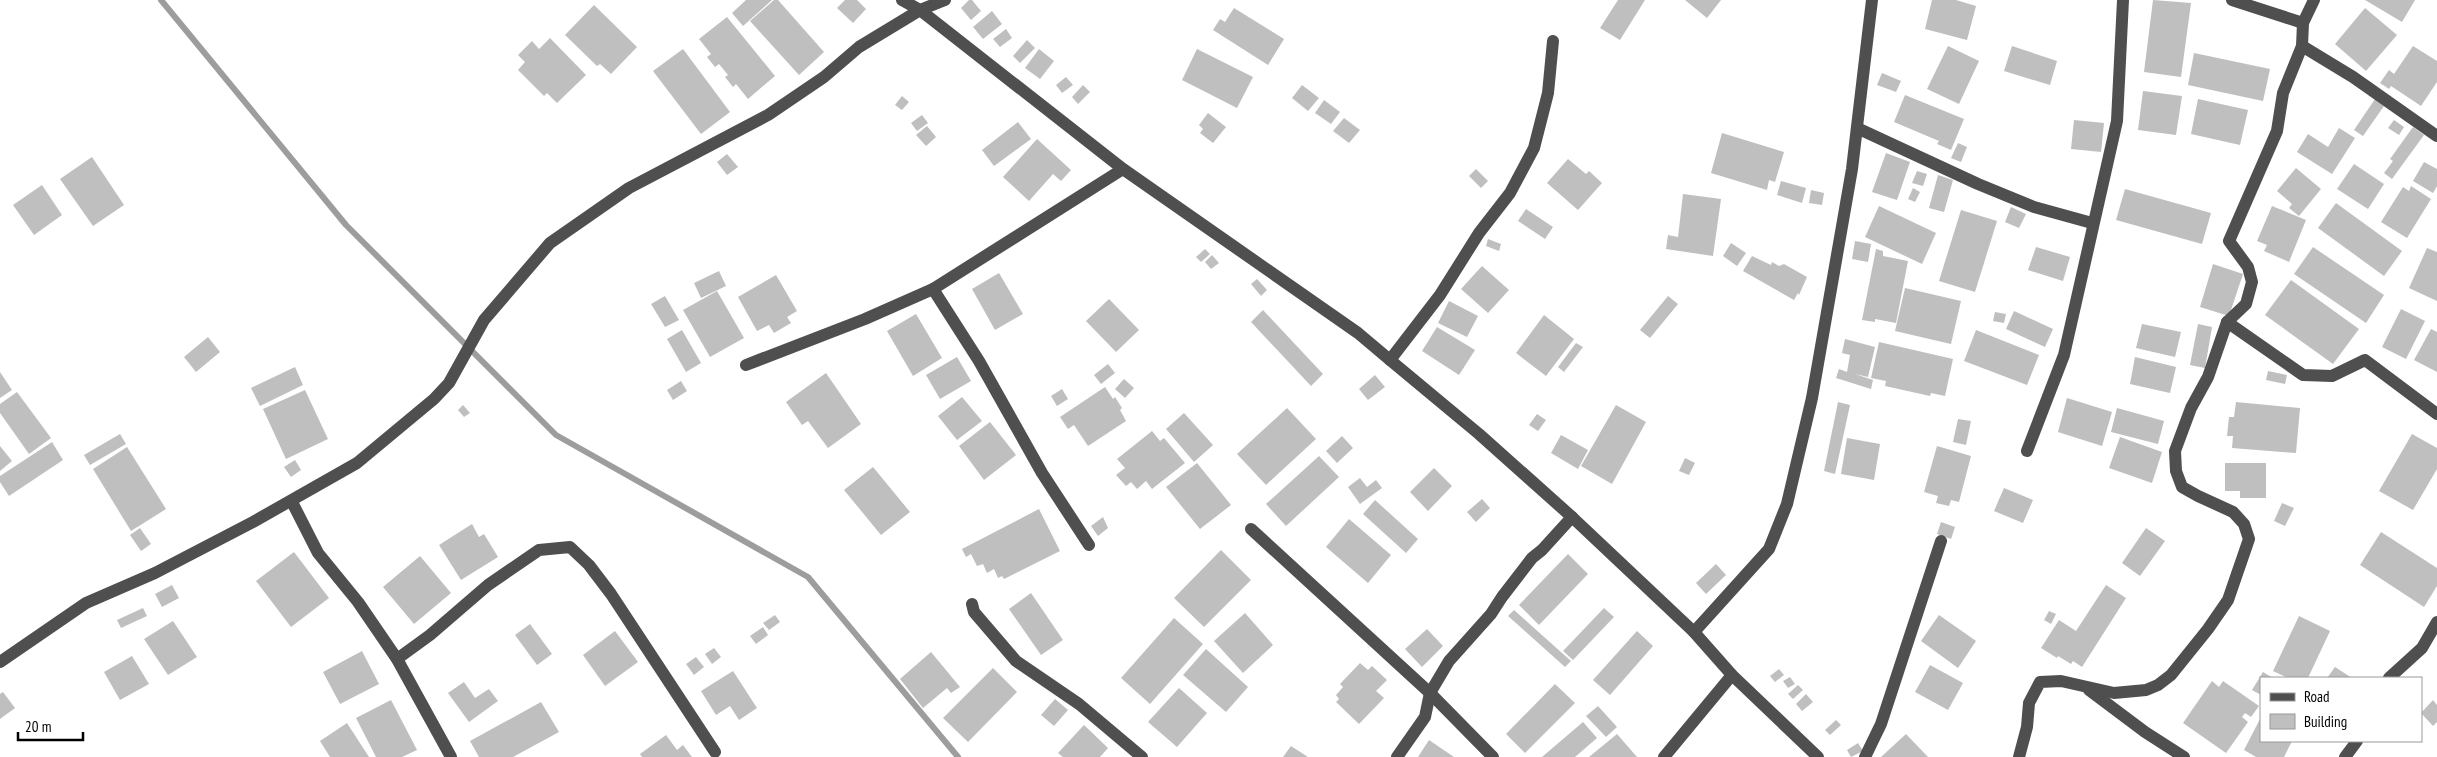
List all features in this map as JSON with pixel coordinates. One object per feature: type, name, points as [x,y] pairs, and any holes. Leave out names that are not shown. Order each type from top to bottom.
[{"type":"street","points":[[902,0],[920,10],[1123,169],[1358,333],[1479,434],[1572,517],[1694,632],[1732,675],[1818,757]]},
{"type":"street","points":[[0,662],[86,603],[155,573],[292,502],[357,463],[434,399],[449,383],[484,320],[550,243],[629,188],[768,115],[824,76],[859,47],[920,10],[945,0]]},
{"type":"street","points":[[1694,632],[1769,550],[1786,504],[1812,398],[1852,169],[1872,0]]},
{"type":"street","points":[[2027,451],[2064,355],[2092,223],[2117,121],[2122,0]]},
{"type":"street","points":[[2232,0],[2303,24]]},
{"type":"street","points":[[2019,757],[2027,727],[2029,703],[2040,682],[2061,681],[2114,693],[2146,690],[2158,685],[2171,675],[2208,629],[2228,600],[2238,575],[2249,539],[2244,524],[2233,512],[2182,487],[2176,470],[2175,451],[2191,408],[2208,377],[2227,322],[2246,304],[2252,282],[2248,267],[2229,241],[2277,131],[2283,93],[2302,46],[2303,24],[2314,0]]},
{"type":"street","points":[[1390,360],[1440,295],[1479,232],[1510,193],[1534,148],[1548,93],[1553,41]]},
{"type":"street","points":[[2302,46],[2353,77],[2437,136]]},
{"type":"street","points":[[1857,128],[1994,191],[2034,207],[2092,223]]},
{"type":"street","points":[[746,365],[865,319],[933,289],[1123,169]]},
{"type":"street","points":[[933,289],[984,369],[1042,473],[1089,546]]},
{"type":"street","points":[[2227,322],[2303,375],[2332,376],[2365,360],[2437,414]]},
{"type":"street","points":[[292,502],[318,553],[358,602],[396,660],[451,757]]},
{"type":"street","points":[[1397,757],[1425,717],[1430,693],[1449,661],[1491,614],[1532,558],[1542,550],[1572,517]]},
{"type":"street","points":[[1251,529],[1430,693],[1493,757]]},
{"type":"street","points":[[1865,757],[1881,724],[1941,541]]},
{"type":"street","points":[[396,660],[430,635],[488,586],[539,550],[570,547],[589,565],[611,594],[715,752]]},
{"type":"street","points":[[972,604],[974,612],[1016,661],[1080,704],[1142,757]]},
{"type":"street","points":[[2389,677],[2422,648],[2437,622]]},
{"type":"street","points":[[1664,757],[1732,675]]},
{"type":"street","points":[[2086,688],[2145,732],[2184,757]]},
{"type":"street","points":[[2346,757],[2355,742]]},
{"type":"building","points":[[746,0],[772,0],[743,26],[732,13]]},
{"type":"building","points":[[774,0],[778,0],[824,52],[799,75],[750,21]]},
{"type":"building","points":[[845,0],[857,0],[866,9],[853,23],[837,8]]},
{"type":"building","points":[[969,0],[972,0],[981,11],[971,20],[961,8]]},
{"type":"building","points":[[1618,0],[1645,0],[1620,40],[1600,28]]},
{"type":"building","points":[[1685,0],[1721,0],[1707,18]]},
{"type":"building","points":[[1932,0],[1956,0],[1976,6],[1967,40],[1925,29]]},
{"type":"building","points":[[2153,0],[2191,3],[2181,77],[2144,72]]},
{"type":"building","points":[[2365,0],[2415,0],[2402,22]]},
{"type":"building","points":[[594,5],[637,47],[611,74],[600,64],[597,66],[565,35]]},
{"type":"building","points":[[1234,8],[1284,39],[1268,65],[1213,30],[1220,19],[1225,22]]},
{"type":"building","points":[[2365,8],[2397,35],[2366,71],[2335,44]]},
{"type":"building","points":[[992,11],[1002,24],[983,39],[973,27]]},
{"type":"building","points":[[727,17],[775,76],[748,99],[736,84],[733,87],[725,77],[728,75],[719,64],[715,67],[707,57],[711,54],[699,39]]},
{"type":"building","points":[[1006,29],[1012,38],[1000,47],[993,39]]},
{"type":"building","points":[[550,38],[586,75],[557,103],[547,93],[544,96],[518,70],[525,62],[518,55],[532,41],[539,49]]},
{"type":"building","points":[[1027,40],[1035,48],[1020,63],[1013,56]]},
{"type":"building","points":[[1948,46],[1979,61],[1959,104],[1927,89]]},
{"type":"building","points":[[2012,46],[2057,61],[2050,85],[2004,71]]},
{"type":"building","points":[[2413,46],[2437,61],[2437,82],[2421,106],[2391,86],[2389,89],[2380,83],[2389,70],[2394,74]]},
{"type":"building","points":[[683,49],[730,112],[701,134],[653,71]]},
{"type":"building","points":[[1039,49],[1054,61],[1040,79],[1025,68]]},
{"type":"building","points":[[1197,49],[1253,77],[1237,108],[1182,80]]},
{"type":"building","points":[[2194,53],[2270,69],[2263,101],[2188,85]]},
{"type":"building","points":[[1882,73],[1901,81],[1896,92],[1877,85]]},
{"type":"building","points":[[1066,77],[1073,85],[1062,93],[1056,85]]},
{"type":"building","points":[[1083,85],[1090,92],[1078,104],[1072,97]]},
{"type":"building","points":[[1302,85],[1319,98],[1308,111],[1292,98]]},
{"type":"building","points":[[2143,91],[2182,96],[2176,135],[2138,130]]},
{"type":"building","points":[[1905,95],[1964,119],[1951,150],[1937,144],[1939,141],[1894,122]]},
{"type":"building","points":[[902,96],[909,102],[902,110],[895,105]]},
{"type":"building","points":[[2198,99],[2248,110],[2240,145],[2191,134]]},
{"type":"building","points":[[2375,99],[2384,106],[2363,136],[2354,130]]},
{"type":"building","points":[[1324,100],[1340,112],[1331,124],[1315,113]]},
{"type":"building","points":[[1208,113],[1226,127],[1213,143],[1200,133],[1203,129],[1199,125]]},
{"type":"building","points":[[922,115],[928,123],[917,131],[911,123]]},
{"type":"building","points":[[1344,118],[1360,130],[1349,143],[1333,131]]},
{"type":"building","points":[[2074,120],[2104,123],[2101,152],[2071,149]]},
{"type":"building","points":[[2394,120],[2404,127],[2399,135],[2388,128]]},
{"type":"building","points":[[1018,122],[1031,139],[994,166],[982,150]]},
{"type":"building","points":[[927,126],[936,137],[926,146],[916,135]]},
{"type":"building","points":[[2413,127],[2424,135],[2392,179],[2384,173],[2393,161],[2390,159]]},
{"type":"building","points":[[2339,128],[2355,138],[2332,174],[2297,152],[2308,134],[2328,147]]},
{"type":"building","points":[[1722,133],[1784,152],[1775,182],[1769,180],[1767,190],[1711,173]]},
{"type":"building","points":[[1037,139],[1071,170],[1061,181],[1053,174],[1029,201],[1003,177]]},
{"type":"building","points":[[1958,143],[1967,147],[1961,162],[1951,158]]},
{"type":"building","points":[[1886,153],[1910,162],[1897,200],[1872,192]]},
{"type":"building","points":[[727,154],[738,167],[727,175],[717,162]]},
{"type":"building","points":[[92,157],[124,205],[93,226],[60,179]]},
{"type":"building","points":[[1568,159],[1586,174],[1589,171],[1602,183],[1578,210],[1547,183]]},
{"type":"building","points":[[2424,162],[2437,169],[2437,186],[2433,193],[2413,181]]},
{"type":"building","points":[[2354,164],[2384,184],[2368,209],[2337,189]]},
{"type":"building","points":[[2296,168],[2321,189],[2299,216],[2289,208],[2292,204],[2277,191]]},
{"type":"building","points":[[1476,169],[1488,181],[1481,188],[1469,176]]},
{"type":"building","points":[[1917,171],[1927,174],[1923,186],[1912,183]]},
{"type":"building","points":[[1938,175],[1953,180],[1944,212],[1929,208]]},
{"type":"building","points":[[1781,181],[1806,188],[1802,203],[1777,195]]},
{"type":"building","points":[[42,185],[62,215],[34,235],[13,205]]},
{"type":"building","points":[[2411,186],[2431,199],[2407,238],[2381,222],[2403,187],[2409,191]]},
{"type":"building","points":[[1913,188],[1920,192],[1915,202],[1908,199]]},
{"type":"building","points":[[2125,189],[2211,213],[2202,244],[2116,220]]},
{"type":"building","points":[[1811,190],[1824,193],[1822,205],[1809,203]]},
{"type":"building","points":[[1683,194],[1721,199],[1713,256],[1666,249],[1668,235],[1678,237]]},
{"type":"building","points":[[2336,203],[2402,251],[2384,276],[2318,228]]},
{"type":"building","points":[[1879,206],[1936,233],[1922,264],[1865,237]]},
{"type":"building","points":[[2272,206],[2306,220],[2289,262],[2264,251],[2267,245],[2257,241]]},
{"type":"building","points":[[2011,207],[2026,214],[2019,228],[2005,222]]},
{"type":"building","points":[[1526,209],[1553,227],[1545,239],[1518,221]]},
{"type":"building","points":[[1961,210],[1997,221],[1975,292],[1939,281]]},
{"type":"building","points":[[1488,239],[1501,244],[1499,251],[1486,246]]},
{"type":"building","points":[[1855,241],[1871,244],[1868,262],[1852,259]]},
{"type":"building","points":[[1731,243],[1746,253],[1737,266],[1723,256]]},
{"type":"building","points":[[2036,247],[2070,257],[2063,281],[2028,270]]},
{"type":"building","points":[[2313,247],[2384,295],[2366,323],[2294,274]]},
{"type":"building","points":[[2427,248],[2437,252],[2437,301],[2409,288]]},
{"type":"building","points":[[1205,249],[1210,254],[1201,262],[1196,257]]},
{"type":"building","points":[[1876,249],[1883,251],[1883,256],[1908,261],[1896,323],[1875,319],[1875,322],[1862,320]]},
{"type":"building","points":[[1212,255],[1219,263],[1211,269],[1205,262]]},
{"type":"building","points":[[1752,256],[1771,265],[1772,262],[1779,266],[1784,264],[1807,277],[1799,295],[1798,293],[1794,300],[1743,271]]},
{"type":"building","points":[[2213,264],[2243,274],[2229,316],[2200,307]]},
{"type":"building","points":[[1482,266],[1509,290],[1488,313],[1461,289]]},
{"type":"building","points":[[719,271],[726,286],[701,298],[694,283]]},
{"type":"building","points":[[999,273],[1023,314],[995,330],[972,289]]},
{"type":"building","points":[[776,275],[797,311],[787,317],[791,323],[774,333],[769,325],[757,331],[738,297]]},
{"type":"building","points":[[1257,279],[1267,290],[1261,296],[1251,284]]},
{"type":"building","points":[[2291,280],[2359,329],[2333,364],[2265,315]]},
{"type":"building","points":[[1905,288],[1961,301],[1951,344],[1895,331]]},
{"type":"building","points":[[717,291],[744,338],[710,357],[683,310]]},
{"type":"building","points":[[665,296],[679,320],[665,327],[651,304]]},
{"type":"building","points":[[1668,296],[1678,304],[1650,338],[1640,330]]},
{"type":"building","points":[[1109,299],[1139,330],[1116,352],[1086,321]]},
{"type":"building","points":[[1449,301],[1478,316],[1467,337],[1438,323]]},
{"type":"building","points":[[2401,309],[2425,321],[2406,359],[2382,347]]},
{"type":"building","points":[[1263,310],[1323,374],[1311,386],[1251,322]]},
{"type":"building","points":[[2014,311],[2053,329],[2045,347],[2006,329]]},
{"type":"building","points":[[1995,312],[2006,314],[2004,323],[1993,321]]},
{"type":"building","points":[[916,314],[942,358],[913,376],[887,331]]},
{"type":"building","points":[[1544,315],[1574,339],[1546,376],[1516,353]]},
{"type":"building","points":[[2142,324],[2181,332],[2175,357],[2136,348]]},
{"type":"building","points":[[2198,324],[2212,327],[2205,368],[2190,365]]},
{"type":"building","points":[[1437,327],[1475,350],[1459,375],[1422,351]]},
{"type":"building","points":[[2431,329],[2437,332],[2437,372],[2414,360]]},
{"type":"building","points":[[682,330],[701,363],[686,372],[667,339]]},
{"type":"building","points":[[1976,330],[2039,355],[2027,385],[1964,361]]},
{"type":"building","points":[[208,337],[220,352],[196,372],[184,357]]},
{"type":"building","points":[[1845,339],[1875,347],[1868,377],[1855,374],[1873,380],[1871,389],[1836,378],[1839,369],[1847,372],[1850,355],[1842,353]]},
{"type":"building","points":[[1879,342],[1953,359],[1945,396],[1931,393],[1930,396],[1885,386],[1886,381],[1871,378]]},
{"type":"building","points":[[1576,343],[1583,347],[1564,372],[1558,367]]},
{"type":"building","points":[[957,357],[971,381],[940,399],[926,375]]},
{"type":"building","points":[[2135,357],[2176,367],[2170,393],[2130,384]]},
{"type":"building","points":[[1108,364],[1115,373],[1101,384],[1094,375]]},
{"type":"building","points":[[295,367],[303,385],[260,406],[251,388]]},
{"type":"building","points":[[2268,371],[2287,375],[2285,384],[2266,380]]},
{"type":"building","points":[[0,372],[12,390],[0,398]]},
{"type":"building","points":[[826,373],[861,424],[828,448],[808,421],[802,425],[786,402]]},
{"type":"building","points":[[1375,375],[1385,387],[1368,400],[1359,389]]},
{"type":"building","points":[[1124,379],[1134,388],[1125,398],[1115,389]]},
{"type":"building","points":[[681,381],[687,391],[673,400],[667,390]]},
{"type":"building","points":[[1105,387],[1122,408],[1120,410],[1126,421],[1088,446],[1074,425],[1068,429],[1060,417]]},
{"type":"building","points":[[1062,389],[1068,399],[1057,406],[1051,396]]},
{"type":"building","points":[[305,390],[328,439],[286,459],[263,409]]},
{"type":"building","points":[[17,392],[51,438],[29,454],[0,413],[0,404]]},
{"type":"building","points":[[962,397],[982,421],[957,440],[938,416]]},
{"type":"building","points":[[2067,398],[2112,412],[2102,446],[2058,432]]},
{"type":"building","points":[[1838,402],[1850,405],[1835,474],[1824,471]]},
{"type":"building","points":[[2236,402],[2300,408],[2296,453],[2232,448],[2233,436],[2227,436],[2229,417],[2234,417]]},
{"type":"building","points":[[463,405],[470,413],[464,417],[458,410]]},
{"type":"building","points":[[1616,405],[1646,422],[1612,484],[1581,466]]},
{"type":"building","points":[[1287,408],[1316,439],[1266,485],[1237,454]]},
{"type":"building","points":[[2117,408],[2164,421],[2158,444],[2111,432]]},
{"type":"building","points":[[1184,413],[1213,445],[1194,462],[1166,429]]},
{"type":"building","points":[[1537,414],[1546,420],[1538,431],[1529,425]]},
{"type":"building","points":[[1958,419],[1971,421],[1966,445],[1953,442]]},
{"type":"building","points":[[990,422],[1016,455],[984,480],[959,446]]},
{"type":"building","points":[[1152,431],[1160,441],[1164,438],[1185,463],[1152,489],[1146,481],[1137,489],[1131,482],[1126,486],[1116,475],[1125,468],[1117,459]]},
{"type":"building","points":[[120,434],[126,444],[90,465],[84,455]]},
{"type":"building","points":[[2412,434],[2437,448],[2437,469],[2413,510],[2379,491]]},
{"type":"building","points":[[1561,435],[1588,450],[1578,469],[1551,453]]},
{"type":"building","points":[[1342,436],[1353,448],[1337,463],[1326,451]]},
{"type":"building","points":[[2120,437],[2162,452],[2152,483],[2109,468]]},
{"type":"building","points":[[1847,438],[1880,444],[1874,480],[1841,474]]},
{"type":"building","points":[[52,442],[63,460],[9,496],[0,482],[0,476]]},
{"type":"building","points":[[0,446],[12,461],[0,471]]},
{"type":"building","points":[[1937,446],[1971,456],[1959,502],[1951,500],[1949,506],[1936,503],[1938,496],[1924,492]]},
{"type":"building","points":[[127,447],[166,509],[131,531],[93,469]]},
{"type":"building","points":[[1319,456],[1339,477],[1286,526],[1266,504]]},
{"type":"building","points":[[1685,458],[1695,463],[1689,475],[1679,471]]},
{"type":"building","points":[[295,460],[301,470],[291,477],[284,467]]},
{"type":"building","points":[[1197,463],[1231,505],[1200,529],[1166,487]]},
{"type":"building","points":[[2225,463],[2266,463],[2266,498],[2240,498],[2240,491],[2225,491]]},
{"type":"building","points":[[873,467],[910,512],[881,535],[844,490]]},
{"type":"building","points":[[1434,468],[1452,486],[1428,511],[1410,492]]},
{"type":"building","points":[[1360,478],[1367,487],[1376,480],[1382,488],[1360,504],[1348,487]]},
{"type":"building","points":[[2004,488],[2033,500],[2023,523],[1994,511]]},
{"type":"building","points":[[1482,499],[1490,508],[1476,522],[1467,512]]},
{"type":"building","points":[[1375,500],[1418,539],[1406,553],[1363,514]]},
{"type":"building","points":[[2282,503],[2294,508],[2285,526],[2274,521]]},
{"type":"building","points":[[1039,509],[1060,551],[1004,579],[1002,576],[998,578],[994,569],[987,573],[983,564],[977,566],[971,554],[966,557],[962,549]]},
{"type":"building","points":[[1103,517],[1108,528],[1098,536],[1091,526]]},
{"type":"building","points":[[1349,519],[1391,555],[1368,583],[1326,547]]},
{"type":"building","points":[[1941,522],[1955,527],[1951,539],[1937,534]]},
{"type":"building","points":[[472,524],[479,537],[484,534],[498,557],[461,580],[439,545]]},
{"type":"building","points":[[140,528],[151,544],[141,551],[130,535]]},
{"type":"building","points":[[2146,528],[2165,541],[2140,576],[2122,563]]},
{"type":"building","points":[[2381,532],[2437,568],[2437,586],[2424,607],[2360,565]]},
{"type":"building","points":[[1221,550],[1251,580],[1204,627],[1174,598]]},
{"type":"building","points":[[294,552],[329,598],[291,627],[256,581]]},
{"type":"building","points":[[1568,554],[1588,574],[1539,625],[1519,605]]},
{"type":"building","points":[[420,556],[451,593],[414,624],[383,587]]},
{"type":"building","points":[[1716,564],[1726,575],[1706,594],[1696,583]]},
{"type":"building","points":[[172,585],[179,598],[162,607],[155,594]]},
{"type":"building","points":[[2106,585],[2126,598],[2082,667],[2073,661],[2071,664],[2058,656],[2057,658],[2041,648],[2059,620],[2076,631]]},
{"type":"building","points":[[1031,593],[1063,640],[1041,655],[1009,609]]},
{"type":"building","points":[[143,608],[147,616],[121,628],[117,620]]},
{"type":"building","points":[[1604,608],[1614,617],[1573,660],[1563,651]]},
{"type":"building","points":[[1514,610],[1571,661],[1565,667],[1508,616]]},
{"type":"building","points":[[2049,611],[2056,614],[2051,624],[2044,620]]},
{"type":"building","points":[[1245,613],[1273,645],[1243,673],[1214,641]]},
{"type":"building","points":[[775,615],[780,622],[769,630],[763,623]]},
{"type":"building","points":[[1939,615],[1976,641],[1958,668],[1921,641]]},
{"type":"building","points":[[2299,616],[2330,631],[2308,677],[2286,677],[2273,671]]},
{"type":"building","points":[[1174,618],[1203,644],[1150,704],[1121,678]]},
{"type":"building","points":[[173,621],[197,657],[168,675],[144,639]]},
{"type":"building","points":[[530,624],[552,654],[537,665],[515,635]]},
{"type":"building","points":[[763,627],[768,635],[756,644],[750,636]]},
{"type":"building","points":[[1427,629],[1443,646],[1422,667],[1405,649]]},
{"type":"building","points":[[615,631],[638,662],[605,686],[583,655]]},
{"type":"building","points":[[1637,631],[1653,646],[1610,695],[1593,680]]},
{"type":"building","points":[[714,648],[721,657],[712,664],[705,654]]},
{"type":"building","points":[[1206,649],[1248,687],[1226,712],[1183,675]]},
{"type":"building","points":[[362,651],[379,684],[340,704],[323,672]]},
{"type":"building","points":[[931,652],[960,687],[951,693],[947,688],[923,708],[900,679]]},
{"type":"building","points":[[132,656],[149,684],[120,700],[104,672]]},
{"type":"building","points":[[696,657],[704,667],[694,675],[686,664]]},
{"type":"building","points":[[1360,663],[1368,670],[1372,666],[1387,680],[1376,691],[1384,698],[1359,724],[1336,702],[1339,699],[1336,695],[1343,687],[1340,684]]},
{"type":"building","points":[[1930,665],[1963,683],[1948,710],[1915,692]]},
{"type":"building","points":[[2335,667],[2350,677],[2328,677]]},
{"type":"building","points":[[993,668],[1017,692],[968,742],[943,718]]},
{"type":"building","points":[[1779,669],[1784,675],[1775,682],[1770,676]]},
{"type":"building","points":[[733,671],[757,708],[739,720],[730,706],[716,715],[701,691]]},
{"type":"building","points":[[2263,672],[2271,677],[2260,677],[2260,694],[2252,690]]},
{"type":"building","points":[[1790,677],[1795,684],[1788,688],[1783,681]]},
{"type":"building","points":[[2212,681],[2219,687],[2223,681],[2259,706],[2251,717],[2245,713],[2242,717],[2248,722],[2226,753],[2183,723]]},
{"type":"building","points":[[464,682],[475,698],[489,689],[498,701],[469,722],[448,693]]},
{"type":"building","points":[[1555,684],[1575,703],[1525,753],[1506,734]]},
{"type":"building","points":[[1798,685],[1803,690],[1793,699],[1788,694]]},
{"type":"building","points":[[1179,688],[1207,713],[1177,747],[1148,722]]},
{"type":"building","points":[[3,692],[15,708],[0,719],[0,694]]},
{"type":"building","points":[[1806,694],[1813,702],[1802,711],[1796,704]]},
{"type":"building","points":[[1055,699],[1068,710],[1054,726],[1041,715]]},
{"type":"building","points":[[391,700],[417,750],[402,757],[376,757],[356,718]]},
{"type":"building","points":[[2433,700],[2437,705],[2437,722],[2433,726],[2422,712]]},
{"type":"building","points":[[541,702],[559,732],[513,757],[479,757],[470,741]]},
{"type":"building","points":[[1598,706],[1617,727],[1606,737],[1586,716]]},
{"type":"building","points":[[2260,719],[2260,742],[2292,742],[2284,757],[2256,757],[2244,750]]},
{"type":"building","points":[[1836,720],[1841,725],[1830,735],[1825,730]]},
{"type":"building","points":[[1583,722],[1597,738],[1575,757],[1542,757]]},
{"type":"building","points":[[347,723],[369,757],[330,757],[320,741]]},
{"type":"building","points":[[1084,725],[1108,748],[1100,757],[1063,757],[1058,753]]},
{"type":"building","points":[[1617,734],[1637,757],[1589,757]]},
{"type":"building","points":[[1906,734],[1928,757],[1881,757]]},
{"type":"building","points":[[666,735],[677,750],[683,745],[692,757],[642,757],[640,754]]},
{"type":"building","points":[[1429,740],[1454,757],[1418,757]]},
{"type":"building","points":[[1858,743],[1863,751],[1851,757],[1847,750]]},
{"type":"building","points":[[1291,746],[1308,757],[1283,757]]},
{"type":"waterway","points":[[161,0],[346,225],[556,435],[808,577],[958,757]]}]
